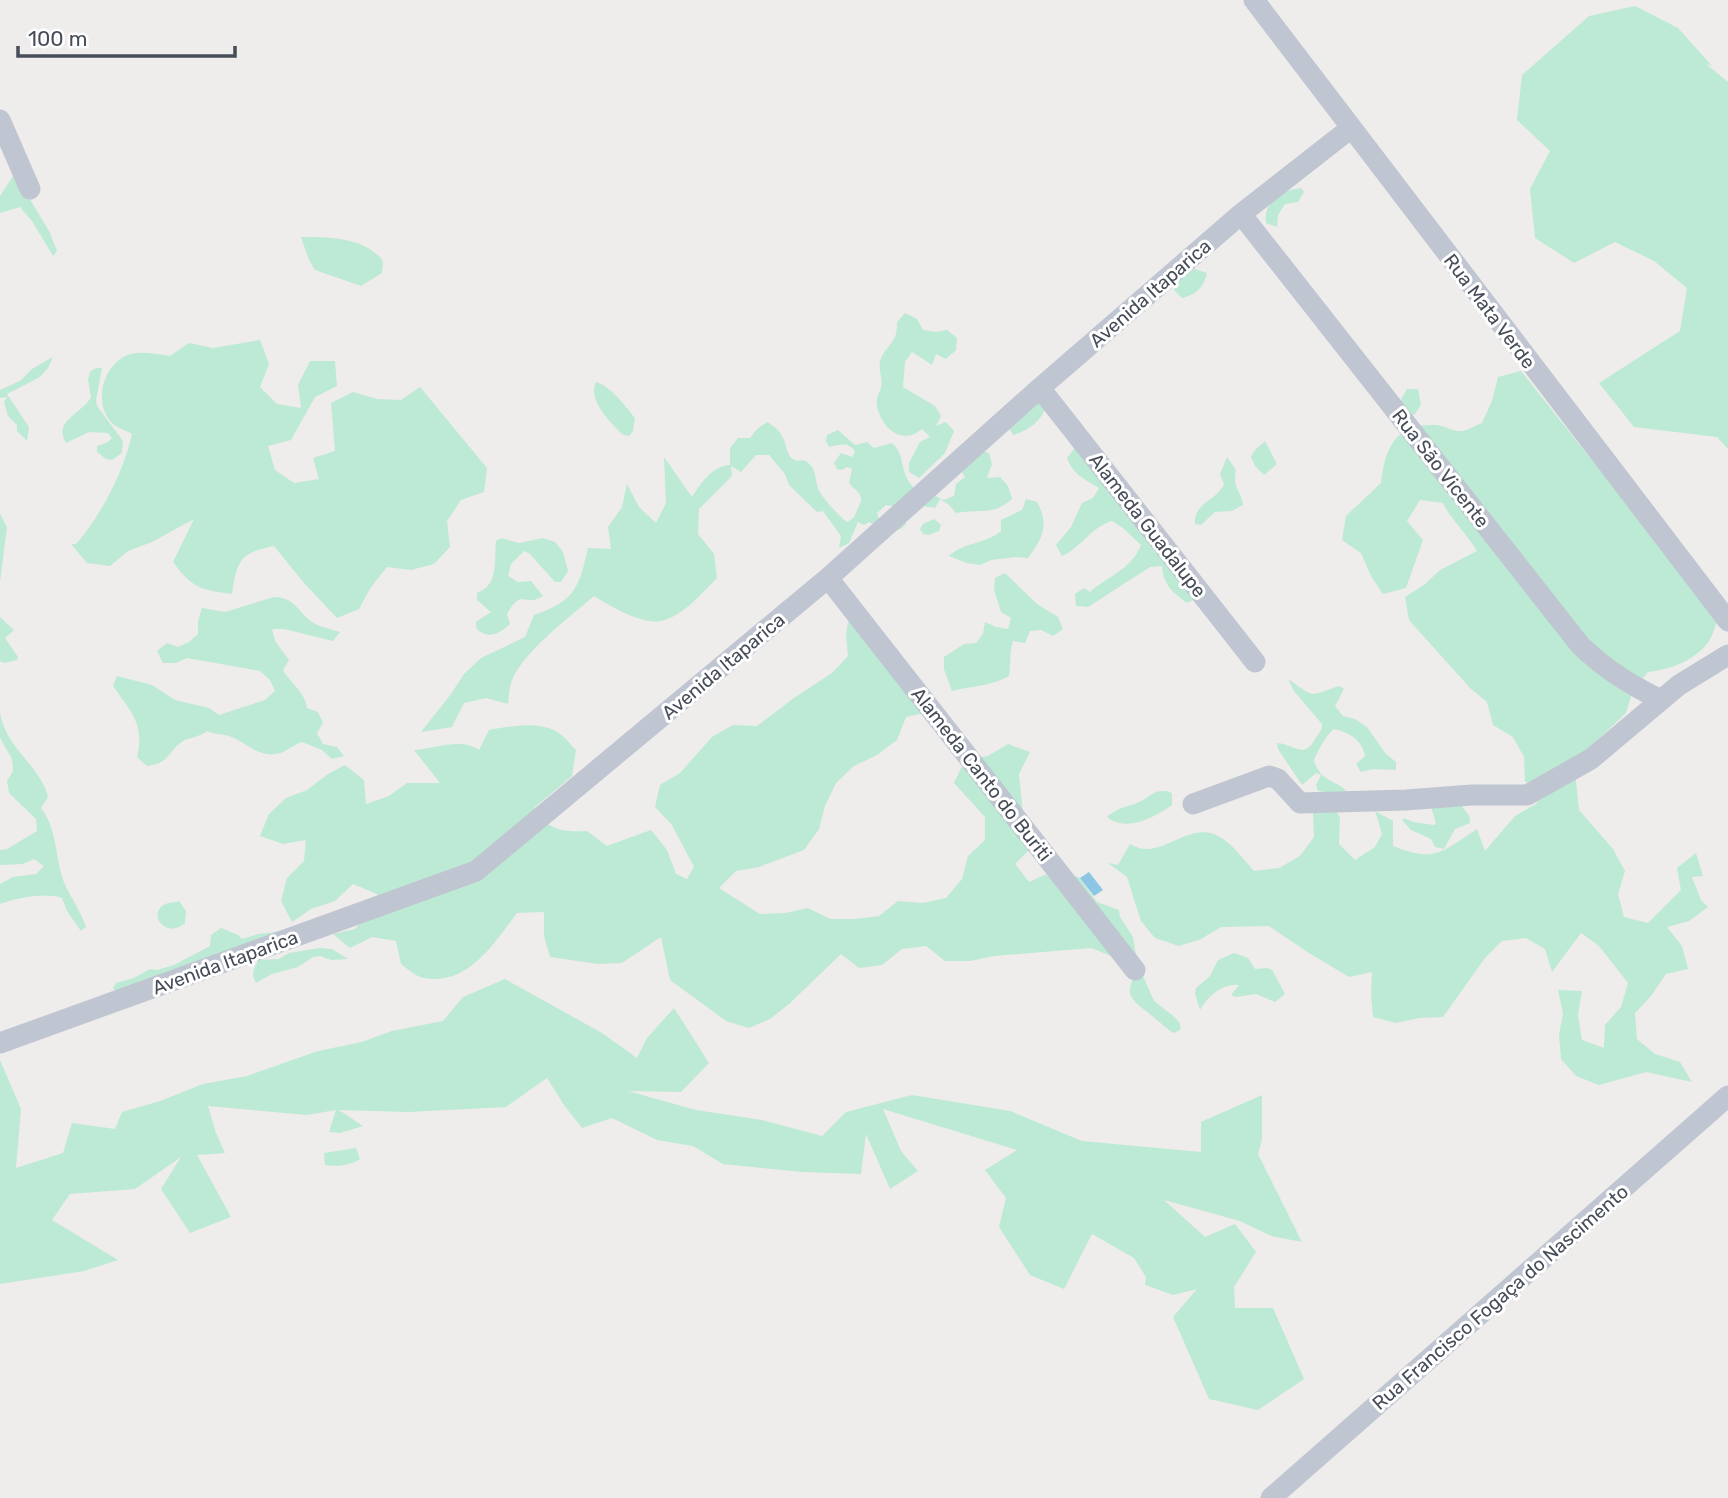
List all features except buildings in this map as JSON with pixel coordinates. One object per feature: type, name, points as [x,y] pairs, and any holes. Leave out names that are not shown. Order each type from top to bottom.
[{"type":"street","name":"Rua Mata Verde","points":[[1254,0],[1728,621]]},
{"type":"street","points":[[0,120],[30,189]]},
{"type":"street","name":"Avenida Itaparica","points":[[0,1043],[477,871],[828,578],[1040,388],[1241,214],[1351,128]]},
{"type":"street","name":"Rua São Vicente","points":[[1241,214],[1580,645],[1602,667],[1661,700]]},
{"type":"street","name":"Alameda Guadalupe","points":[[1040,388],[1255,662]]},
{"type":"street","name":"Alameda Canto do Buriti","points":[[828,578],[1135,970]]},
{"type":"street","points":[[1193,804],[1269,776],[1278,779],[1300,803],[1527,795],[1591,759],[1679,685],[1728,655]]},
{"type":"street","name":"Rua Francisco Fogaça do Nascimento","points":[[1271,1498],[1728,1096]]},
{"type":"green space","points":[[1635,6],[1678,28],[1712,66],[1706,64],[1728,82],[1728,449],[1717,437],[1634,427],[1599,383],[1680,331],[1687,288],[1654,261],[1615,242],[1574,263],[1535,238],[1530,189],[1550,151],[1517,120],[1522,75],[1589,16]]},
{"type":"green space","points":[[13,176],[18,179],[50,233],[57,251],[53,256],[32,221],[20,207],[0,213],[0,196]]},
{"type":"green space","points":[[1301,188],[1304,192],[1298,202],[1285,204],[1278,215],[1277,227],[1266,223],[1268,209],[1275,198],[1287,191]]},
{"type":"green space","points":[[301,237],[346,240],[367,247],[383,261],[382,273],[361,286],[315,270]]},
{"type":"green space","points":[[1195,269],[1207,273],[1204,283],[1192,295],[1182,298],[1174,290],[1175,278],[1183,270]]},
{"type":"green space","points":[[905,313],[917,319],[923,330],[947,330],[957,338],[956,350],[946,359],[936,354],[932,365],[912,352],[905,362],[903,387],[935,406],[941,416],[936,426],[946,422],[954,431],[945,453],[919,478],[909,472],[909,463],[920,442],[930,437],[922,429],[908,436],[893,432],[882,419],[877,403],[881,388],[880,361],[894,340],[897,322]]},
{"type":"green space","points":[[260,340],[269,364],[260,387],[277,404],[301,408],[298,385],[310,361],[335,361],[337,386],[315,397],[291,440],[268,446],[275,470],[294,483],[319,479],[313,458],[335,451],[331,403],[353,392],[377,399],[401,400],[420,387],[487,468],[484,492],[461,500],[447,521],[450,547],[434,564],[411,570],[387,567],[371,587],[359,609],[337,618],[274,546],[247,555],[242,560],[232,594],[205,589],[192,582],[173,562],[194,519],[152,542],[128,551],[110,566],[87,563],[71,544],[76,544],[103,507],[123,463],[132,434],[113,424],[103,408],[105,380],[115,364],[133,354],[170,356],[189,343],[213,348]]},
{"type":"green space","points":[[53,357],[40,377],[7,394],[29,427],[27,441],[8,416],[4,402],[7,397],[0,398],[0,390],[20,381],[32,369]]},
{"type":"green space","points":[[102,368],[97,406],[123,441],[122,453],[112,460],[97,452],[97,446],[112,438],[108,433],[89,432],[66,443],[63,435],[66,423],[91,397],[88,379],[90,372]]},
{"type":"green space","points":[[1521,371],[1718,619],[1709,641],[1697,654],[1674,666],[1648,672],[1633,690],[1626,713],[1574,762],[1579,810],[1613,849],[1625,871],[1618,894],[1624,917],[1648,923],[1681,890],[1677,868],[1696,853],[1703,876],[1692,877],[1701,900],[1708,907],[1689,921],[1667,927],[1682,946],[1688,969],[1666,974],[1635,1013],[1637,1039],[1655,1054],[1680,1062],[1692,1082],[1646,1072],[1599,1085],[1576,1076],[1561,1059],[1559,1035],[1563,1013],[1558,990],[1582,991],[1578,1015],[1582,1040],[1604,1048],[1605,1025],[1621,1007],[1628,983],[1599,946],[1581,933],[1552,972],[1545,949],[1526,938],[1502,941],[1485,958],[1443,1017],[1396,1023],[1373,1017],[1372,972],[1349,977],[1269,926],[1221,927],[1201,939],[1179,946],[1155,938],[1141,921],[1127,877],[1108,863],[1118,865],[1130,844],[1152,849],[1196,833],[1207,833],[1228,843],[1254,871],[1279,868],[1300,856],[1314,837],[1313,813],[1329,796],[1340,818],[1339,844],[1355,860],[1375,847],[1382,834],[1375,811],[1393,821],[1393,846],[1419,854],[1429,854],[1446,849],[1477,829],[1485,851],[1515,816],[1536,804],[1548,786],[1525,782],[1524,757],[1513,737],[1493,725],[1487,702],[1470,688],[1409,620],[1405,597],[1424,585],[1440,570],[1477,551],[1443,503],[1420,500],[1407,521],[1423,540],[1406,588],[1383,594],[1361,553],[1342,540],[1346,516],[1381,483],[1389,449],[1402,433],[1422,425],[1462,431],[1482,423],[1492,401],[1498,377]]},
{"type":"green space","points":[[596,382],[612,392],[635,418],[633,431],[629,436],[623,435],[612,424],[597,404],[594,389]]},
{"type":"green space","points":[[1407,389],[1418,389],[1421,405],[1414,415],[1403,411],[1401,399]]},
{"type":"green space","points":[[1041,401],[1045,408],[1037,422],[1013,435],[1007,425],[1015,416]]},
{"type":"green space","points":[[767,422],[780,433],[794,460],[803,460],[811,465],[820,492],[847,522],[855,514],[861,497],[849,483],[852,469],[837,469],[834,463],[841,453],[852,457],[855,452],[847,445],[829,447],[827,435],[838,430],[855,445],[867,442],[874,448],[892,443],[899,452],[906,475],[914,488],[898,507],[886,505],[877,513],[879,519],[903,518],[906,524],[893,531],[869,522],[864,525],[858,522],[849,543],[839,548],[841,536],[823,511],[817,512],[789,485],[785,474],[769,455],[756,455],[741,472],[731,466],[732,476],[699,509],[698,534],[714,554],[717,578],[691,604],[669,619],[653,621],[626,614],[594,596],[547,636],[525,660],[511,683],[508,704],[486,698],[464,703],[452,727],[421,732],[464,674],[481,658],[525,637],[534,615],[567,598],[578,583],[588,548],[611,549],[608,527],[622,507],[627,484],[639,507],[656,523],[666,503],[664,457],[692,497],[712,472],[730,465],[730,448],[738,438],[750,438]]},
{"type":"green space","points":[[1265,441],[1276,465],[1264,475],[1251,457]]},
{"type":"green space","points":[[1074,449],[1084,450],[1197,598],[1187,603],[1177,595],[1166,583],[1162,566],[1150,567],[1088,607],[1076,606],[1075,594],[1084,588],[1090,592],[1119,572],[1132,560],[1141,545],[1112,521],[1098,528],[1062,556],[1056,545],[1071,527],[1082,503],[1093,498],[1099,488],[1073,469],[1067,458]]},
{"type":"green space","points":[[982,451],[989,453],[992,464],[987,478],[1000,477],[1008,486],[1012,499],[1005,505],[986,511],[956,513],[940,499],[935,508],[923,506],[933,495],[944,500],[954,496],[956,484],[965,477],[961,471]]},
{"type":"green space","points":[[1227,457],[1236,470],[1236,485],[1243,505],[1232,511],[1215,512],[1201,525],[1195,524],[1198,511],[1224,484],[1220,474]]},
{"type":"green space","points":[[1026,499],[1037,502],[1044,525],[1028,558],[991,560],[980,565],[949,556],[1001,531],[1001,520],[1022,510]]},
{"type":"green space","points":[[0,514],[7,527],[0,582]]},
{"type":"green space","points":[[934,519],[941,525],[939,531],[923,534],[920,529],[923,524]]},
{"type":"green space","points":[[501,538],[519,543],[543,538],[555,542],[563,552],[568,571],[561,582],[555,582],[530,554],[524,551],[511,564],[508,576],[518,582],[531,581],[543,596],[516,601],[507,614],[510,624],[502,631],[489,635],[476,628],[476,622],[491,612],[477,600],[477,593],[489,584],[492,578],[496,541]]},
{"type":"green space","points":[[1005,573],[1037,604],[1058,617],[1063,629],[1053,636],[1041,630],[1030,631],[1025,643],[1013,641],[1009,676],[989,684],[952,691],[944,669],[944,657],[964,644],[976,643],[983,634],[985,622],[1008,629],[1011,618],[1001,612],[994,590],[995,578]]},
{"type":"green space","points":[[274,597],[291,602],[315,624],[340,632],[333,641],[284,629],[272,629],[275,641],[289,660],[283,670],[301,693],[307,708],[318,712],[323,723],[317,733],[323,744],[337,747],[344,756],[332,759],[322,750],[302,742],[279,753],[265,754],[231,737],[207,731],[185,740],[161,762],[147,766],[137,757],[139,736],[135,719],[113,686],[117,676],[152,685],[175,700],[209,708],[219,715],[265,700],[275,691],[270,680],[260,671],[187,658],[176,663],[163,663],[157,651],[167,643],[178,647],[198,634],[202,608],[225,612]]},
{"type":"green space","points":[[850,611],[929,712],[906,717],[897,740],[877,755],[854,766],[836,783],[825,806],[819,829],[804,850],[759,867],[736,871],[719,888],[760,914],[785,913],[808,908],[830,919],[879,916],[898,901],[923,903],[946,898],[962,879],[968,856],[985,840],[985,817],[954,783],[965,760],[988,756],[1008,744],[1030,752],[1019,774],[1024,824],[1032,847],[1015,864],[1029,882],[1058,869],[1080,878],[1097,902],[1119,910],[1120,917],[1133,937],[1137,962],[1091,948],[994,956],[970,961],[945,961],[926,946],[902,949],[882,965],[859,968],[841,954],[789,1004],[770,1019],[749,1028],[726,1021],[670,980],[661,937],[622,963],[598,964],[550,957],[544,936],[544,912],[517,913],[479,960],[467,969],[440,979],[421,977],[401,964],[396,941],[372,937],[350,948],[333,934],[355,929],[369,912],[395,907],[377,894],[353,884],[335,901],[311,909],[292,922],[281,901],[287,878],[304,861],[306,840],[283,844],[260,836],[269,814],[286,798],[307,790],[345,765],[364,780],[366,804],[389,796],[407,783],[440,783],[414,750],[464,744],[479,750],[489,730],[516,726],[553,730],[576,750],[572,776],[534,808],[539,816],[551,826],[563,830],[587,831],[607,846],[651,830],[667,850],[676,874],[687,879],[694,867],[672,825],[655,807],[660,785],[680,773],[712,737],[733,725],[757,726],[832,673],[848,656],[846,634]]},
{"type":"green space","points":[[0,617],[14,630],[5,638],[18,657],[17,660],[4,663],[0,661]]},
{"type":"green space","points":[[1288,679],[1313,694],[1339,686],[1344,689],[1335,706],[1343,716],[1355,719],[1367,727],[1386,754],[1396,762],[1396,770],[1373,769],[1361,772],[1356,764],[1365,756],[1361,745],[1349,734],[1334,729],[1328,734],[1314,761],[1322,775],[1342,787],[1349,796],[1318,791],[1316,785],[1321,775],[1316,773],[1302,785],[1278,749],[1277,743],[1307,749],[1320,732],[1322,724],[1294,691]]},
{"type":"green space","points":[[0,712],[9,736],[44,786],[48,797],[41,808],[51,826],[62,877],[86,927],[81,931],[67,911],[62,898],[31,896],[0,904],[0,884],[13,877],[36,874],[44,866],[34,859],[23,864],[0,865],[0,850],[7,849],[37,831],[36,819],[9,793],[7,781],[13,771],[12,759],[0,738]]},
{"type":"green space","points":[[1155,793],[1172,793],[1172,805],[1149,818],[1123,824],[1107,817]]},
{"type":"green space","points":[[1430,804],[1461,805],[1470,817],[1470,823],[1455,829],[1444,849],[1435,847],[1431,839],[1411,830],[1402,820],[1404,818],[1434,825],[1436,823]]},
{"type":"green space","points":[[179,901],[186,911],[185,923],[172,929],[166,928],[159,920],[159,911],[164,905]]},
{"type":"green space","points":[[221,928],[242,939],[278,932],[116,994],[113,988],[116,983],[134,978],[150,969],[157,970],[174,965],[210,946],[211,935]]},
{"type":"green space","points":[[319,948],[332,949],[348,959],[313,957],[298,967],[272,974],[256,983],[253,971],[259,960],[279,959],[289,953]]},
{"type":"green space","points":[[1234,953],[1248,958],[1255,969],[1272,970],[1285,994],[1275,1002],[1256,994],[1236,997],[1231,995],[1239,985],[1227,986],[1207,1000],[1200,1010],[1196,988],[1210,976],[1218,960]]},
{"type":"green space","points":[[1136,974],[1143,976],[1154,1001],[1179,1022],[1179,1031],[1173,1033],[1132,998],[1130,988]]},
{"type":"green space","points":[[505,979],[602,1033],[637,1058],[647,1038],[674,1008],[709,1063],[681,1092],[628,1091],[696,1110],[762,1120],[822,1136],[846,1112],[912,1095],[1010,1111],[1082,1141],[1201,1152],[1201,1122],[1262,1095],[1262,1139],[1258,1154],[1302,1242],[1271,1236],[1240,1221],[1164,1200],[1205,1237],[1235,1224],[1256,1252],[1234,1287],[1235,1308],[1273,1308],[1304,1379],[1258,1410],[1209,1399],[1173,1317],[1197,1289],[1173,1295],[1145,1285],[1146,1277],[1134,1258],[1092,1234],[1064,1289],[1030,1275],[999,1227],[1006,1198],[985,1170],[1017,1150],[883,1109],[901,1151],[918,1171],[890,1189],[866,1134],[861,1174],[802,1172],[723,1164],[693,1146],[657,1140],[612,1118],[582,1128],[547,1078],[506,1107],[409,1112],[339,1110],[363,1126],[340,1133],[329,1132],[336,1110],[307,1115],[208,1106],[225,1153],[197,1155],[231,1217],[190,1233],[161,1189],[181,1157],[135,1189],[70,1194],[52,1220],[118,1260],[84,1271],[0,1284],[0,1060],[21,1109],[16,1168],[63,1153],[72,1123],[115,1129],[122,1112],[203,1084],[247,1076],[318,1051],[362,1042],[392,1031],[443,1021],[463,997]]},
{"type":"green space","points":[[356,1148],[360,1159],[343,1165],[325,1165],[324,1153]]},
{"type":"water","points":[[1089,872],[1103,890],[1094,896],[1080,878]]}]
